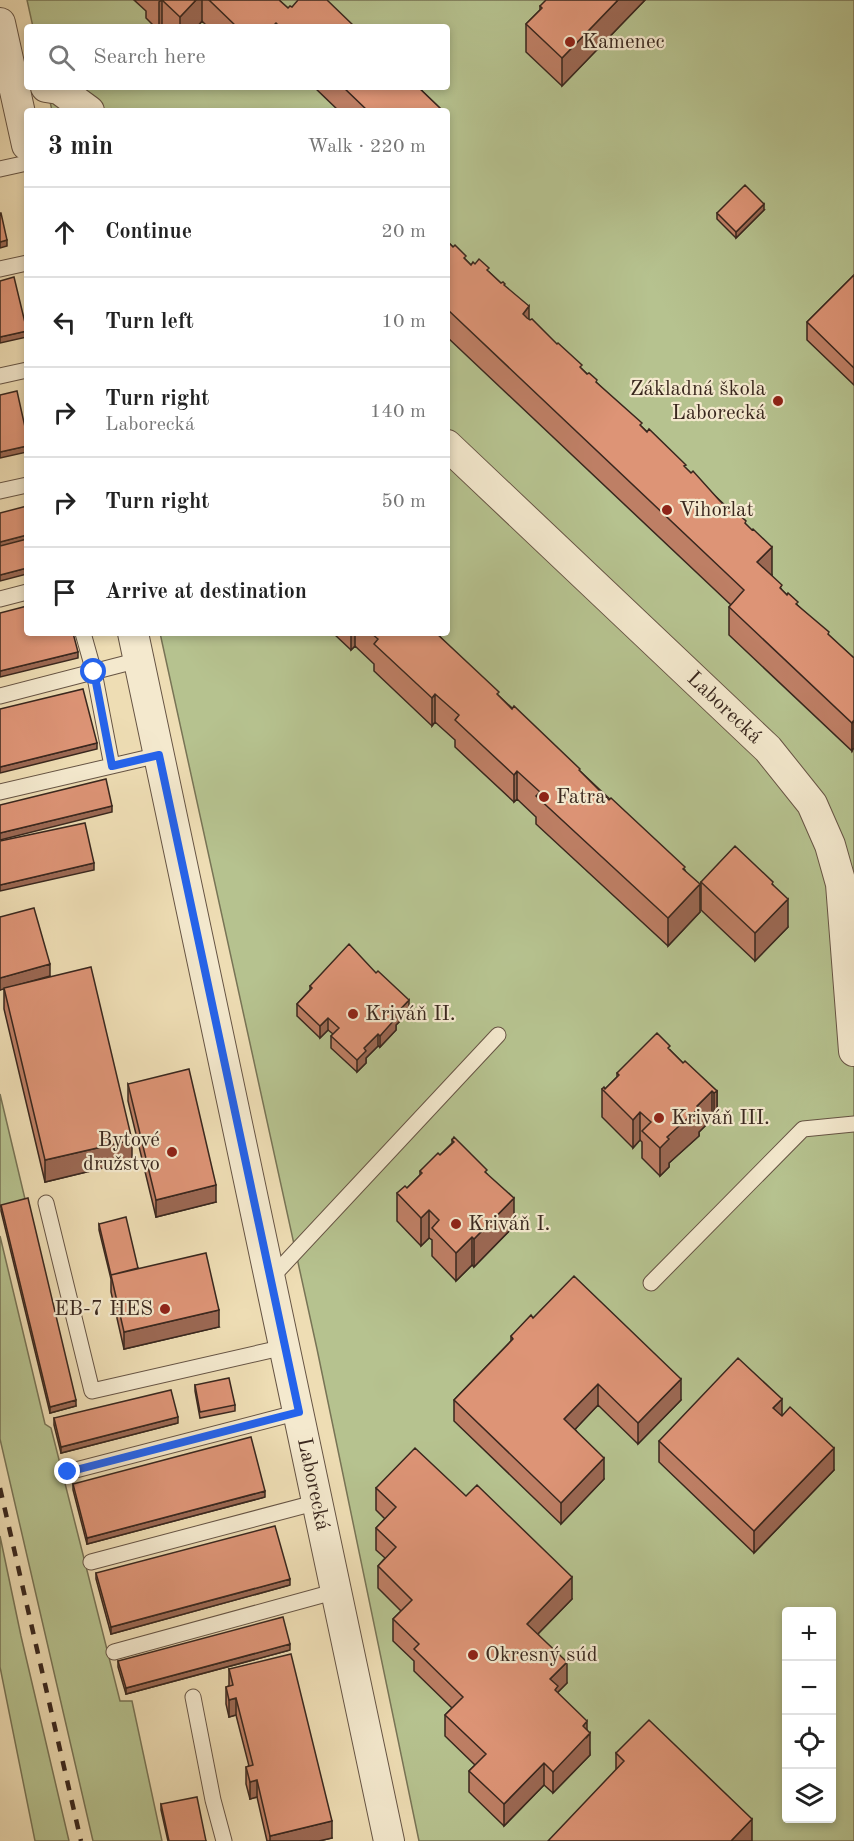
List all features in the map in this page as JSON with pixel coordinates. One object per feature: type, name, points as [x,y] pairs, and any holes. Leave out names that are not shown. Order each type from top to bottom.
[{"type":"street","points":[[0,23],[21,87],[24,116]]},
{"type":"street","points":[[60,90],[85,108]]},
{"type":"street","name":"Laborecká","points":[[450,448],[768,749],[812,804],[830,845],[841,884],[854,1051]]},
{"type":"street","name":"Laborecká","points":[[136,646],[389,1841]]},
{"type":"lane","points":[[0,169],[24,164]]},
{"type":"lane","points":[[0,269],[24,264]]},
{"type":"lane","points":[[0,375],[24,371]]},
{"type":"lane","points":[[0,491],[24,486]]},
{"type":"lane","points":[[0,599],[24,593]]},
{"type":"lane","points":[[84,636],[94,672],[112,766]]},
{"type":"lane","points":[[0,696],[94,672],[136,646]]},
{"type":"lane","points":[[0,792],[159,755]]},
{"type":"lane","points":[[271,1278],[498,1035]]},
{"type":"lane","points":[[651,1283],[803,1130],[854,1124]]},
{"type":"lane","points":[[46,1203],[92,1391],[285,1347]]},
{"type":"lane","points":[[68,1472],[299,1412]]},
{"type":"lane","points":[[91,1562],[318,1502]]},
{"type":"lane","points":[[114,1652],[337,1591]]},
{"type":"lane","points":[[193,1697],[213,1800],[224,1841]]},
{"type":"green space","points":[[27,0],[854,0],[854,1841],[419,1841],[317,1349],[161,636],[450,636],[450,108],[51,108],[48,90],[450,90],[450,24],[32,24]]},
{"type":"green space","points":[[0,1094],[25,1199],[0,1207]]},
{"type":"green space","points":[[0,1236],[45,1424],[51,1428],[120,1701],[132,1701],[162,1841],[93,1841],[0,1439]]},
{"type":"green space","points":[[0,1536],[69,1841],[35,1841],[0,1667]]},
{"type":"building","points":[[162,0],[196,0],[180,17]]},
{"type":"building","points":[[209,0],[279,0],[288,8],[298,0],[327,0],[352,24],[276,23],[234,24]]},
{"type":"building","points":[[546,0],[618,0],[562,58],[526,24],[542,8],[540,6]]},
{"type":"building","points":[[346,90],[421,90],[440,108],[365,108]]},
{"type":"building","points":[[745,185],[764,204],[736,232],[717,213]]},
{"type":"building","points":[[0,213],[7,240],[0,242]]},
{"type":"building","name":"Vihorlat","points":[[450,244],[453,247],[455,245],[466,256],[464,258],[471,265],[479,259],[489,268],[487,270],[529,306],[523,314],[527,318],[532,319],[582,365],[580,367],[642,423],[640,425],[647,432],[649,429],[733,514],[735,511],[772,547],[757,562],[782,585],[780,588],[787,595],[788,593],[798,602],[796,604],[829,632],[828,634],[854,658],[854,720],[852,723],[729,607],[744,590],[450,312]]},
{"type":"building","points":[[854,275],[854,368],[807,322]]},
{"type":"building","points":[[14,277],[24,319],[24,332],[0,337],[0,281]]},
{"type":"building","points":[[17,391],[24,422],[24,447],[0,452],[0,395]]},
{"type":"building","points":[[24,507],[24,536],[0,542],[0,513]]},
{"type":"building","points":[[24,540],[24,569],[0,575],[0,546]]},
{"type":"building","points":[[24,607],[24,636],[74,636],[78,652],[0,671],[0,613]]},
{"type":"building","points":[[374,636],[439,636],[499,692],[497,694],[512,709],[514,706],[609,800],[611,798],[685,867],[683,869],[700,884],[668,918],[536,796],[540,792],[517,771],[514,775],[455,720],[459,715],[435,694],[432,698],[374,644],[378,639]]},
{"type":"building","points":[[83,689],[97,743],[0,767],[0,709]]},
{"type":"building","points":[[106,779],[112,806],[0,833],[0,805]]},
{"type":"building","points":[[85,823],[94,863],[0,885],[0,841]]},
{"type":"building","points":[[735,846],[788,899],[755,933],[701,882]]},
{"type":"building","points":[[34,908],[50,964],[0,978],[0,917]]},
{"type":"building","name":"Kriváň II.","points":[[349,944],[376,973],[378,971],[409,1000],[380,1036],[378,1034],[364,1048],[366,1051],[357,1060],[331,1036],[339,1028],[328,1018],[320,1026],[297,1004],[312,988],[310,986]]},
{"type":"building","points":[[91,967],[132,1140],[45,1160],[4,988]]},
{"type":"building","points":[[657,1033],[683,1063],[685,1061],[717,1091],[714,1093],[712,1091],[697,1106],[699,1108],[667,1137],[669,1139],[660,1148],[642,1131],[651,1122],[640,1112],[633,1120],[602,1089],[604,1087],[605,1089],[619,1075],[617,1073]]},
{"type":"building","name":"Bytové družstvo","points":[[189,1069],[216,1185],[156,1200],[128,1084]]},
{"type":"building","points":[[454,1137],[487,1170],[485,1172],[514,1198],[474,1239],[472,1237],[456,1253],[432,1228],[439,1220],[429,1210],[421,1218],[397,1193],[405,1186],[407,1188],[438,1153],[440,1155],[454,1142],[452,1140]]},
{"type":"building","points":[[28,1198],[76,1400],[50,1407],[1,1205]]},
{"type":"building","points":[[126,1217],[138,1268],[111,1275],[99,1224]]},
{"type":"building","name":"EB-7 HES","points":[[206,1253],[219,1310],[124,1332],[111,1275]]},
{"type":"building","points":[[574,1276],[681,1379],[638,1423],[598,1384],[564,1419],[604,1458],[561,1503],[454,1400],[513,1339],[511,1336],[531,1315],[533,1318]]},
{"type":"building","points":[[738,1358],[782,1399],[773,1408],[782,1416],[790,1407],[834,1448],[754,1531],[659,1441]]},
{"type":"building","points":[[229,1378],[235,1405],[200,1412],[195,1385]]},
{"type":"building","points":[[171,1390],[178,1417],[61,1447],[54,1418]]},
{"type":"building","points":[[251,1437],[265,1491],[87,1538],[73,1484]]},
{"type":"building","name":"Okresný súd","points":[[415,1448],[466,1496],[477,1485],[572,1577],[527,1624],[567,1662],[550,1679],[558,1686],[555,1690],[587,1721],[583,1726],[590,1733],[553,1772],[544,1763],[504,1804],[469,1771],[486,1754],[445,1715],[463,1697],[414,1649],[419,1644],[393,1619],[412,1600],[378,1566],[396,1547],[376,1528],[396,1507],[376,1488]]},
{"type":"building","points":[[275,1526],[290,1579],[111,1627],[96,1573]]},
{"type":"building","points":[[283,1617],[290,1644],[126,1688],[118,1661]]},
{"type":"building","points":[[291,1654],[332,1821],[270,1836],[257,1780],[250,1782],[246,1767],[253,1765],[236,1698],[229,1700],[226,1687],[233,1685],[229,1669]]},
{"type":"building","points":[[649,1720],[752,1819],[731,1841],[548,1841],[624,1761],[616,1753]]},
{"type":"building","points":[[197,1797],[206,1841],[169,1841],[161,1804]]},
{"type":"railway","points":[[0,1488],[81,1841]]},
{"type":"place","name":"Kamenec","points":[[570,42]]},
{"type":"place","name":"Základná škola Laborecká","points":[[778,401]]},
{"type":"place","name":"Vihorlat","points":[[667,510]]},
{"type":"place","name":"Fatra","points":[[544,797]]},
{"type":"place","name":"Kriváň II.","points":[[353,1014]]},
{"type":"place","name":"Kriváň III.","points":[[659,1118]]},
{"type":"place","name":"Bytové družstvo","points":[[172,1152]]},
{"type":"place","name":"Kriváň I.","points":[[456,1224]]},
{"type":"place","name":"EB-7 HES","points":[[165,1309]]},
{"type":"place","name":"Okresný súd","points":[[473,1655]]},
{"type":"route","points":[[68,1472],[299,1412],[159,755],[112,766],[94,672]]}]
